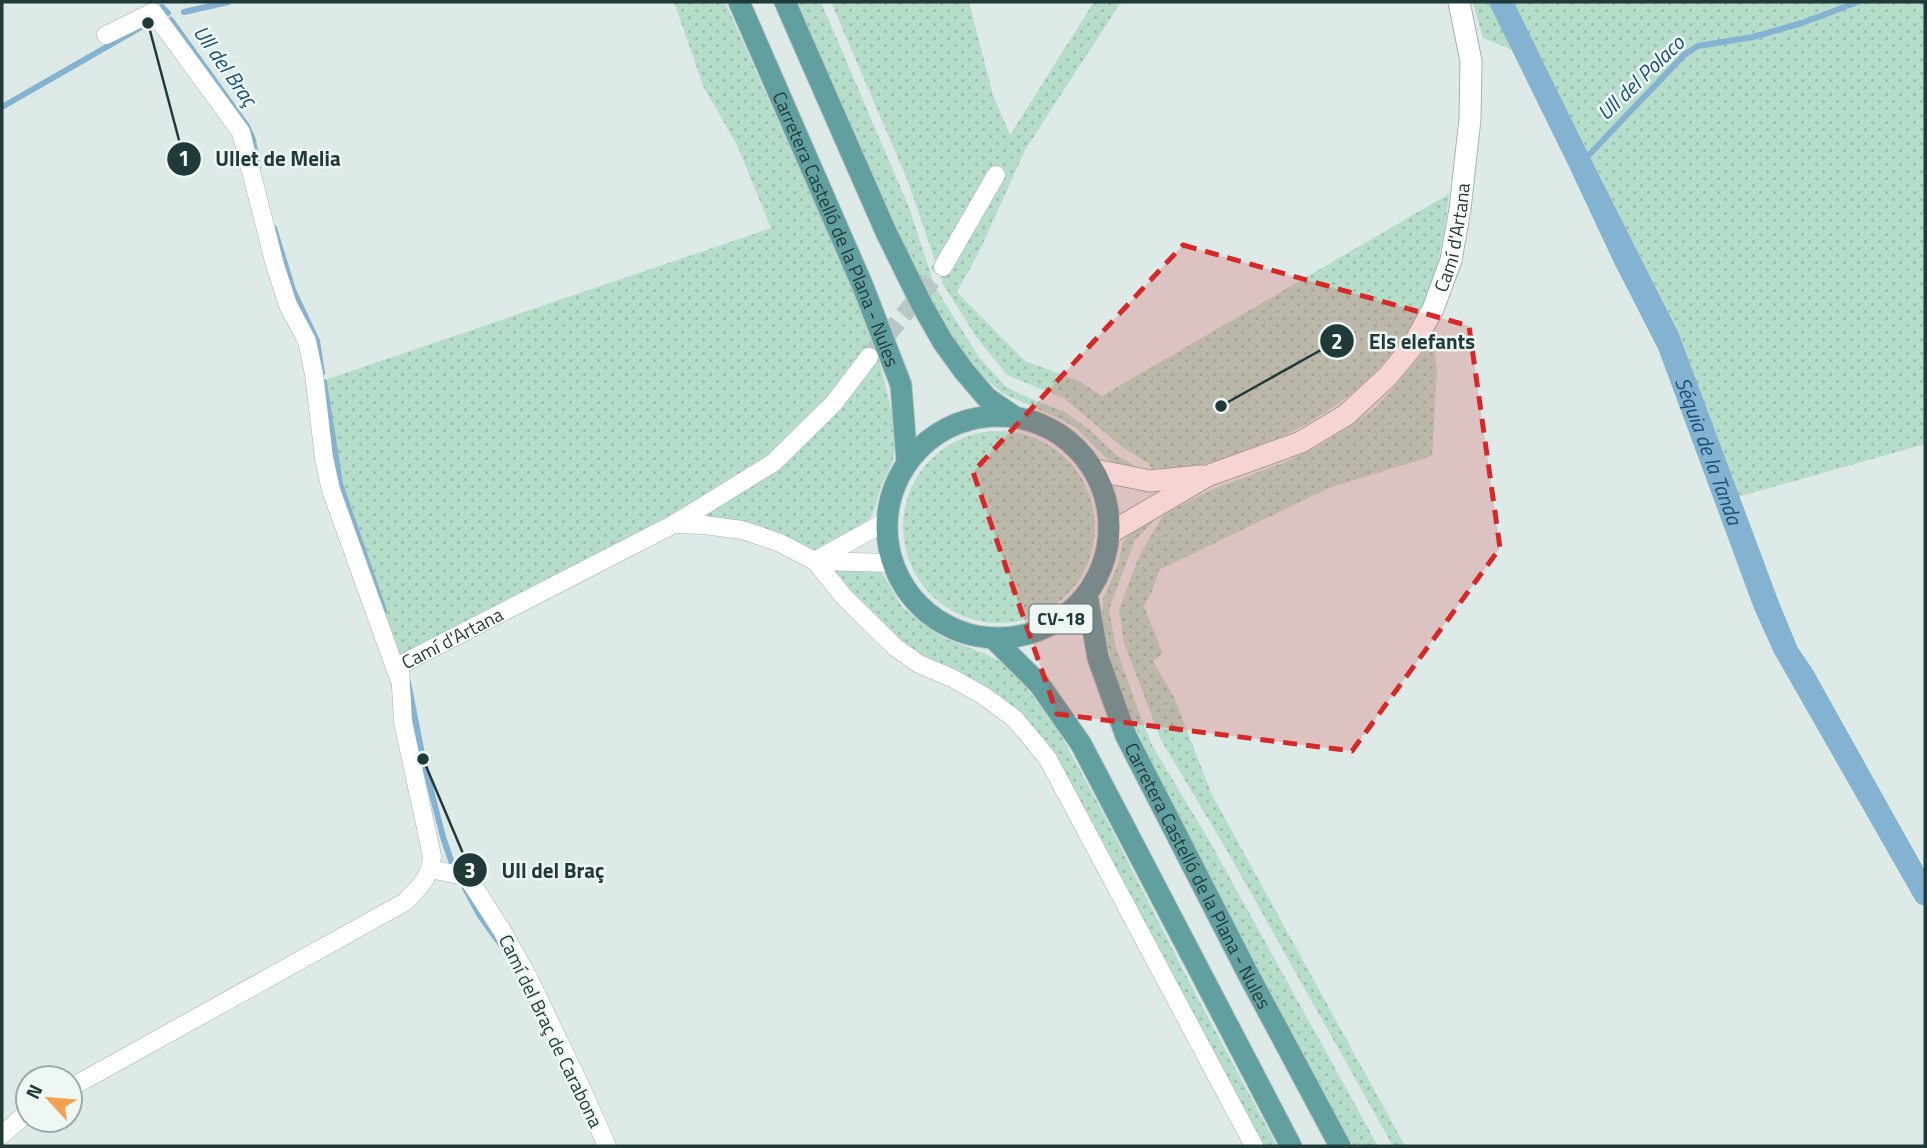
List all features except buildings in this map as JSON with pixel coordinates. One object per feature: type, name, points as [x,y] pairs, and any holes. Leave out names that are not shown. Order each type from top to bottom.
[{"type":"main road","name":"Carretera Castelló de la Plana - Nules","points":[[739,2],[862,284],[901,385],[907,462]]},
{"type":"main road","name":"CV-18","points":[[785,2],[886,232],[943,342],[987,398],[1012,415],[1060,433],[1095,470],[1107,500],[1110,533],[1103,566],[1087,595],[1061,619],[1028,634],[993,639],[950,628],[915,601],[892,563],[887,521],[893,490],[907,462],[936,434],[972,418],[1012,415]]},
{"type":"main road","name":"Carretera Castelló de la Plana - Nules","points":[[1087,595],[1098,658],[1126,736],[1340,1146]]},
{"type":"main road","points":[[993,639],[1039,684],[1081,744],[1291,1146]]},
{"type":"street","name":"Camí d'Artana","points":[[1110,533],[1207,476],[1301,442],[1346,415],[1412,347],[1433,309],[1451,260],[1460,209],[1470,119],[1471,61],[1459,2]]},
{"type":"street","points":[[106,35],[153,12],[241,132],[275,265],[288,305],[307,341],[331,490],[400,684]]},
{"type":"street","points":[[943,267],[996,176]]},
{"type":"street","points":[[674,524],[773,463],[834,403],[869,357]]},
{"type":"street","name":"Camí d'Artana","points":[[1095,470],[1150,481],[1207,476]]},
{"type":"street","points":[[887,521],[815,561],[844,597],[895,647],[919,664],[984,696],[1015,719],[1048,759],[1254,1146]]},
{"type":"street","name":"Camí d'Artana","points":[[431,869],[432,856],[403,722],[400,684],[402,664],[674,524],[741,530],[778,542],[815,561],[892,563]]},
{"type":"street","points":[[84,1080],[405,902],[425,881],[431,869]]},
{"type":"street","name":"Camí del Braç de Carabona","points":[[431,869],[463,876],[470,881],[501,929],[527,975],[607,1146]]},
{"type":"highlighted area","points":[[1183,245],[1469,326],[1500,548],[1352,751],[1057,714],[973,472]]},
{"type":"green space","points":[[674,2],[725,2],[850,282],[880,364],[895,425],[893,461],[872,516],[862,527],[814,553],[696,518],[738,481],[397,662],[335,485],[322,381],[771,228],[737,145],[704,88]]},
{"type":"green space","points":[[797,2],[821,2],[909,207],[935,287],[979,357],[1005,386],[1065,412],[1139,471],[1120,467],[1107,459],[1076,428],[1062,420],[1002,393],[980,374],[962,352],[917,274]]},
{"type":"green space","points":[[831,2],[969,2],[993,95],[1010,135],[1094,2],[1121,2],[1025,150],[980,250],[957,292],[1025,361],[1077,380],[1102,396],[1449,194],[1444,234],[1426,298],[1406,335],[1379,367],[1349,396],[1314,420],[1236,455],[1155,473],[1149,464],[1121,446],[1065,399],[1007,375],[977,338],[943,284],[907,179]]},
{"type":"green space","points":[[1473,2],[1491,2],[1513,50],[1483,38]]},
{"type":"green space","points":[[1510,2],[1925,2],[1925,444],[1738,497],[1676,326]]},
{"type":"green space","points":[[1434,339],[1437,371],[1432,456],[1329,488],[1159,570],[1144,606],[1163,654],[1153,661],[1174,697],[1212,795],[1405,1146],[1393,1146],[1229,854],[1161,740],[1124,643],[1119,609],[1140,554],[1164,514],[1213,489],[1283,463],[1322,444],[1374,409]]},
{"type":"green space","points":[[999,431],[1036,439],[1067,459],[1087,490],[1095,527],[1087,564],[1067,595],[1036,615],[999,623],[962,615],[931,595],[911,564],[903,527],[911,490],[931,459],[962,439]]},
{"type":"green space","points":[[1153,519],[1135,540],[1109,609],[1116,648],[1153,747],[1210,842],[1378,1146],[1353,1146],[1154,769],[1113,668],[1102,621],[1103,599],[1118,564],[1123,542],[1132,531]]},
{"type":"green space","points":[[879,568],[903,608],[942,637],[988,655],[1005,665],[1022,682],[1058,730],[1277,1146],[1259,1146],[1018,717],[900,644],[829,569]]},
{"type":"waterway","points":[[184,12],[228,2]]},
{"type":"waterway","name":"Séquia de la Tanda","points":[[1501,2],[1669,345],[1765,605],[1784,647],[1925,894]]},
{"type":"waterway","points":[[1508,2],[1675,332],[1795,649],[1810,671],[1925,877]]},
{"type":"waterway","name":"Ull del Polaco","points":[[1579,161],[1587,157],[1684,55],[1698,46],[1753,37],[1802,23],[1858,2]]},
{"type":"waterway","name":"Ull del Braç","points":[[162,7],[168,13]]},
{"type":"waterway","name":"Ull del Braç","points":[[171,20],[247,126],[253,140],[258,167]]},
{"type":"waterway","points":[[2,107],[143,26]]},
{"type":"waterway","name":"Ull del Braç","points":[[274,228],[293,290],[317,341],[322,373]]},
{"type":"waterway","name":"Ull del Braç","points":[[324,382],[340,484],[384,611]]},
{"type":"waterway","name":"Ull del Braç","points":[[408,682],[423,759],[453,866]]},
{"type":"waterway","name":"Ull del Braç","points":[[464,886],[480,916],[501,945]]},
{"type":"tunnel","points":[[869,357],[943,267]]},
{"type":"place","name":"Ullet de Melia","points":[[148,23]]},
{"type":"place","name":"Els elefants","points":[[1221,406]]},
{"type":"place","name":"Ull del Braç","points":[[423,759]]}]
